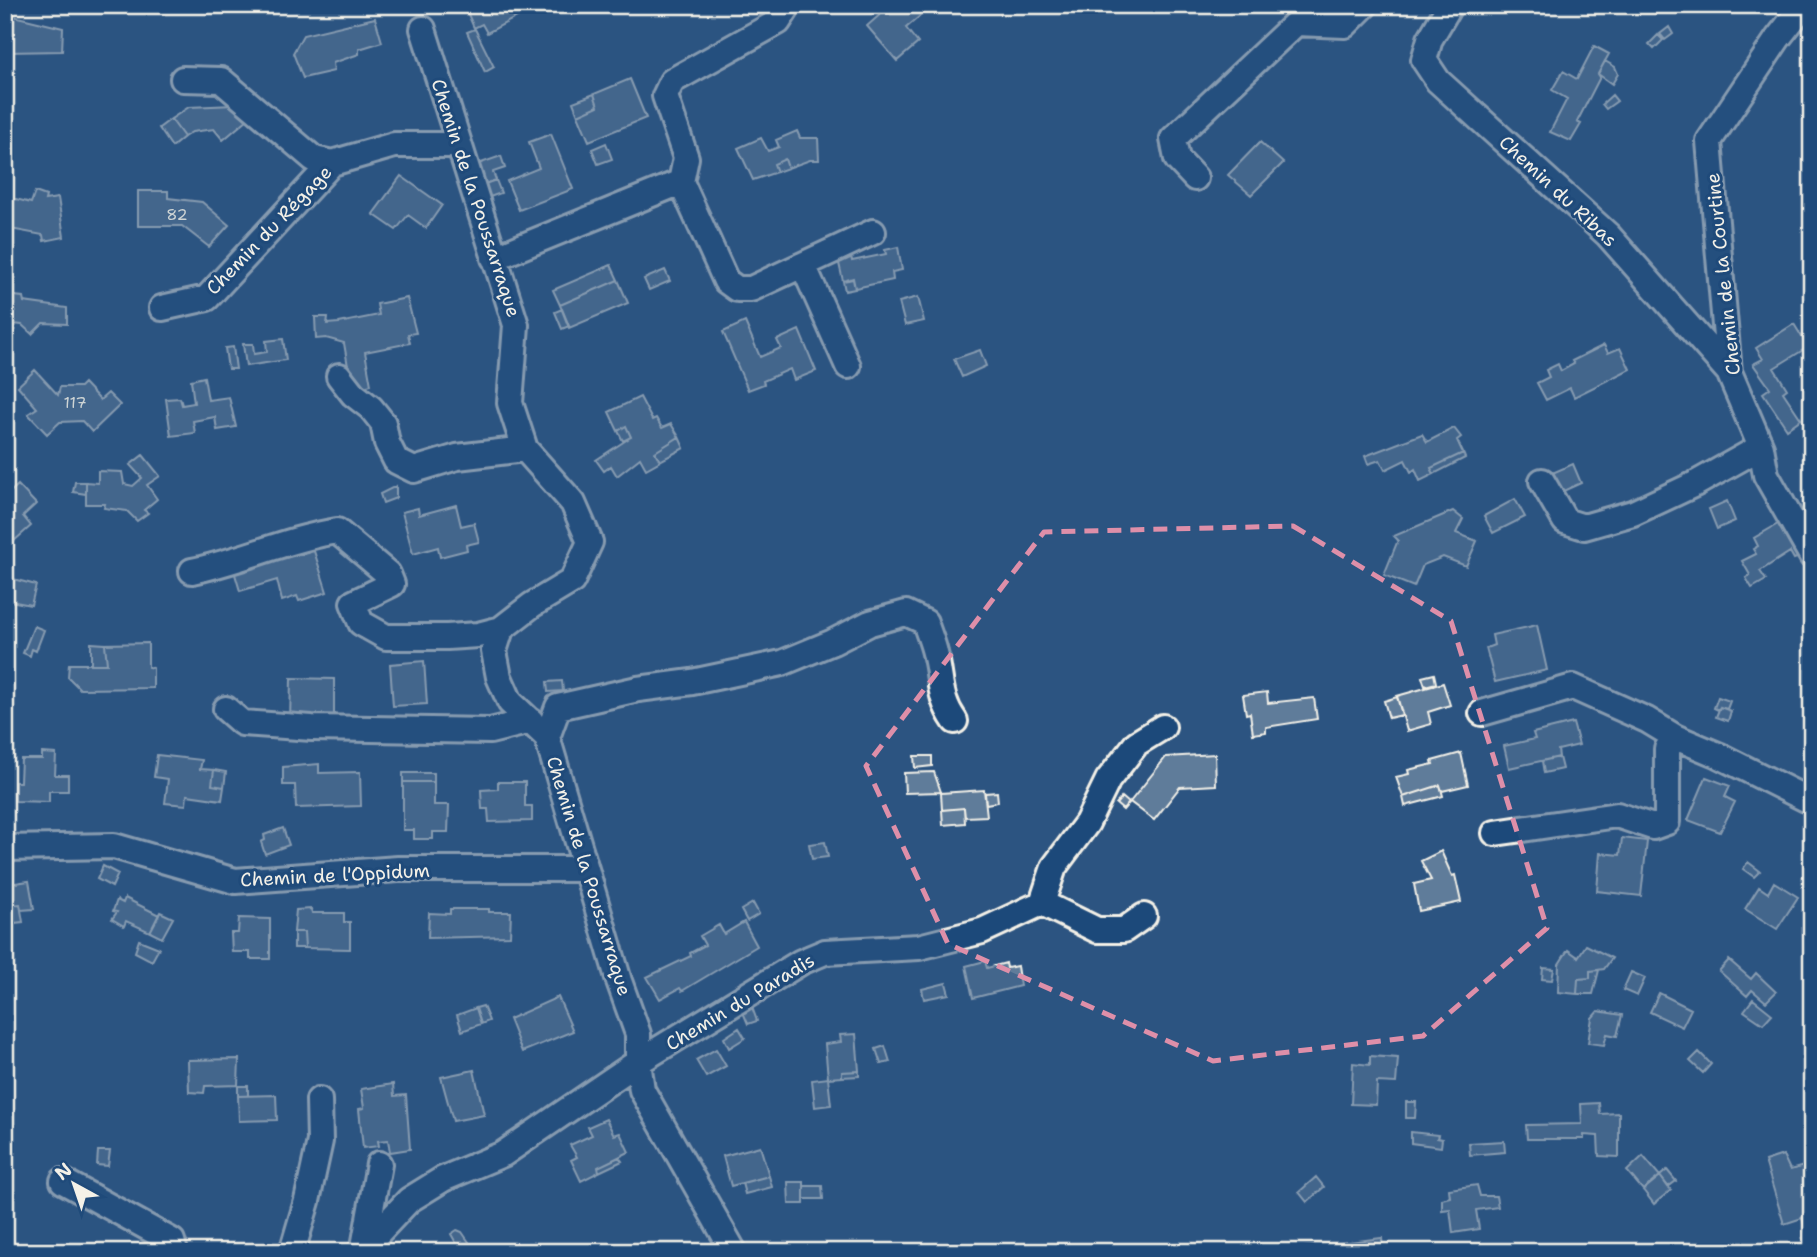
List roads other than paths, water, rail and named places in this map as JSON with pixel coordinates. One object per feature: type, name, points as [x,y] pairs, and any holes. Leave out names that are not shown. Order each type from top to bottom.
[{"type":"street","points":[[789,5],[778,22],[671,81],[666,96],[686,158],[681,182],[726,281],[737,289],[751,289],[873,232]]},
{"type":"street","points":[[1195,178],[1177,159],[1173,138],[1296,23],[1345,24],[1365,5]]},
{"type":"street","name":"Chemin du Ribas","points":[[1450,5],[1430,38],[1423,60],[1438,81],[1608,235],[1729,373]]},
{"type":"street","name":"Chemin de la Courtine","points":[[1804,5],[1778,38],[1709,141],[1729,373],[1761,447],[1766,475],[1812,556]]},
{"type":"street","name":"Chemin de la Poussarraque","points":[[422,29],[516,325],[510,403],[524,450],[573,503],[590,542],[572,581],[532,605],[501,629],[494,652],[499,677],[510,702],[539,729],[638,1034],[642,1090],[723,1228],[734,1252]]},
{"type":"street","points":[[183,79],[221,79],[314,159],[332,163]]},
{"type":"street","name":"Chemin du Régage","points":[[162,308],[207,298],[332,163],[394,145],[459,145]]},
{"type":"street","points":[[494,258],[681,182]]},
{"type":"street","points":[[803,265],[848,366]]},
{"type":"street","points":[[339,376],[383,423],[387,443],[396,461],[414,470],[457,457],[524,450]]},
{"type":"street","points":[[1542,481],[1565,521],[1584,527],[1633,513],[1695,484],[1761,447]]},
{"type":"street","points":[[192,571],[220,565],[306,536],[337,531],[388,574],[392,584],[381,592],[353,603],[361,622],[386,636],[447,637],[501,629]]},
{"type":"street","points":[[226,709],[242,723],[312,728],[490,731],[539,729],[558,707],[638,689],[692,682],[782,663],[870,623],[906,613],[925,622],[936,654],[945,707],[955,721]]},
{"type":"street","points":[[1482,713],[1573,687],[1625,709],[1675,737],[1718,755],[1812,802]]},
{"type":"street","points":[[1144,916],[1124,930],[1097,930],[1042,903],[1054,867],[1087,823],[1108,780],[1137,743],[1163,727]]},
{"type":"street","points":[[1495,833],[1617,815],[1653,827],[1667,822],[1667,749],[1675,737]]},
{"type":"street","name":"Chemin de l'Oppidum","points":[[5,848],[114,846],[235,881],[398,869],[584,870]]},
{"type":"street","name":"Chemin du Paradis","points":[[362,1249],[408,1200],[443,1179],[503,1154],[638,1062],[801,962],[825,952],[919,947],[982,931],[1042,903]]},
{"type":"street","points":[[292,1252],[320,1141],[319,1100]]},
{"type":"street","points":[[362,1249],[379,1164]]},
{"type":"street","points":[[63,1181],[172,1241],[175,1252]]}]
